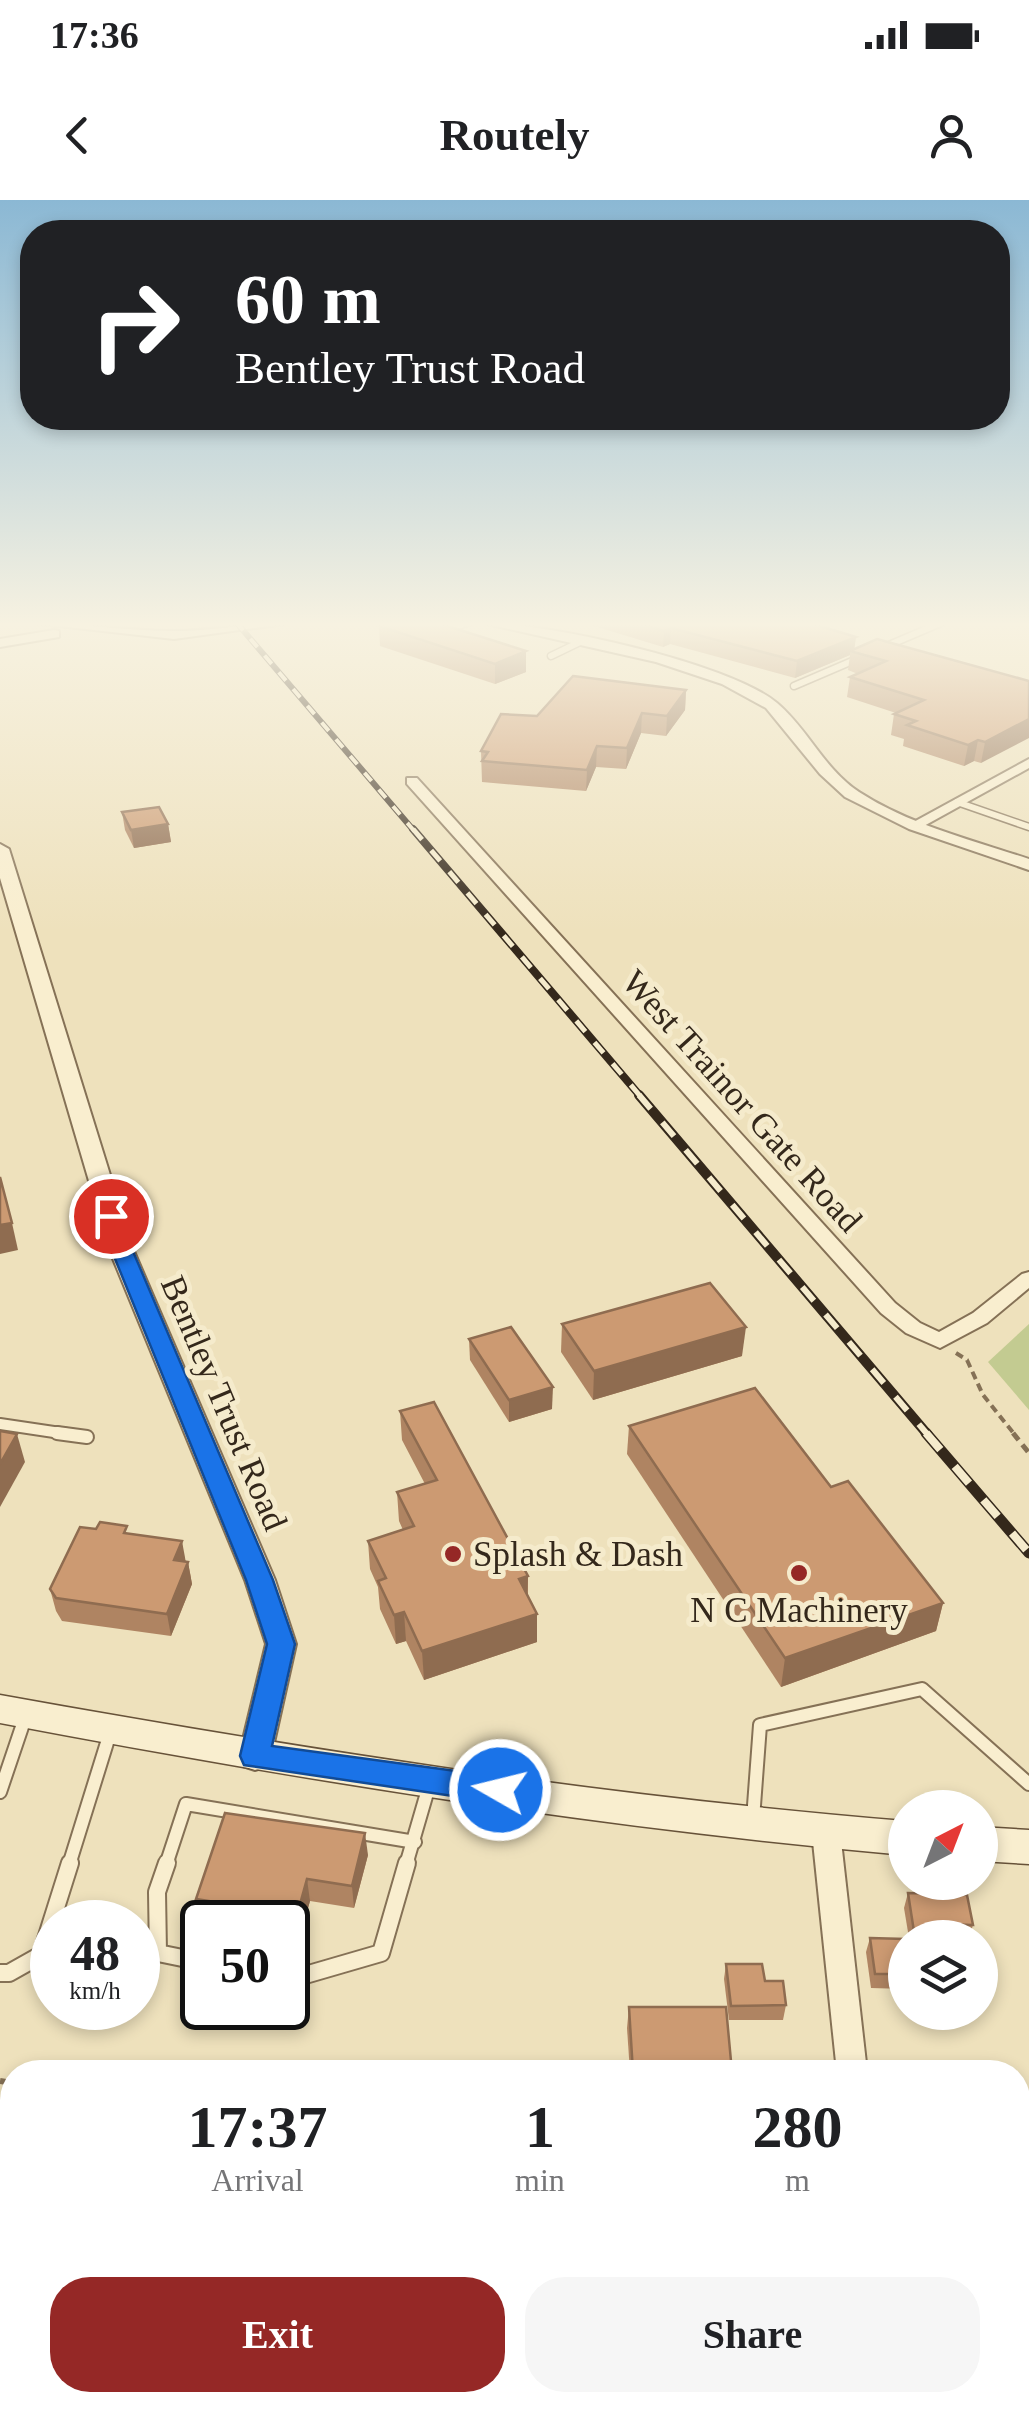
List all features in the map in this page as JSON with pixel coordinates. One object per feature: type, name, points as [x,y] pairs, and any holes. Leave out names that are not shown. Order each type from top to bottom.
[{"type":"main road","points":[[13,1711],[255,1756],[753,1824],[888,1837]]},
{"type":"main road","points":[[998,1845],[1029,1847]]},
{"type":"street","points":[[791,725],[826,772],[851,794],[917,824],[1029,865]]},
{"type":"street","points":[[917,824],[1029,763]]},
{"type":"street","name":"West Trainor Gate Road","points":[[412,781],[888,1308],[913,1328],[940,1341]]},
{"type":"street","name":"Bentley Trust Road","points":[[0,850],[122,1249],[260,1580],[281,1644],[255,1756]]},
{"type":"street","points":[[940,1341],[980,1318],[1029,1278]]},
{"type":"street","points":[[826,1832],[851,2060]]},
{"type":"lane","points":[[957,802],[1029,827]]},
{"type":"lane","points":[[0,1424],[87,1437]]},
{"type":"lane","points":[[753,1824],[760,1725],[922,1689],[1029,1784]]},
{"type":"lane","points":[[0,1792],[13,1711]]},
{"type":"lane","points":[[0,1974],[10,1973],[41,1955],[112,1729]]},
{"type":"lane","points":[[310,1974],[382,1953],[416,1842],[430,1780]]},
{"type":"lane","points":[[180,1958],[158,1953],[157,1892],[186,1804],[416,1842]]},
{"type":"path","points":[[940,1341],[967,1360],[983,1394],[1029,1453]]},
{"type":"green space","points":[[1029,1324],[1029,1410],[988,1362]]},
{"type":"building","points":[[495,725],[637,725],[627,748],[597,746],[587,770],[482,761],[488,752],[481,751]]},
{"type":"building","points":[[908,725],[1017,725],[985,742],[978,740],[968,745]]},
{"type":"building","points":[[159,807],[168,824],[131,830],[122,812]]},
{"type":"building","points":[[0,1177],[12,1223],[0,1225]]},
{"type":"building","points":[[710,1283],[746,1327],[594,1371],[562,1324]]},
{"type":"building","points":[[511,1327],[553,1387],[509,1400],[469,1339]]},
{"type":"building","name":"N C Machinery","points":[[755,1388],[831,1487],[848,1481],[943,1603],[785,1658],[629,1426]]},
{"type":"building","name":"Splash & Dash","points":[[434,1402],[528,1576],[519,1579],[537,1614],[422,1651],[404,1612],[394,1615],[378,1581],[386,1578],[368,1541],[414,1526],[397,1492],[437,1480],[400,1411]]},
{"type":"building","points":[[0,1431],[17,1434],[0,1464]]},
{"type":"building","points":[[100,1522],[127,1526],[124,1533],[182,1541],[174,1560],[188,1562],[167,1614],[56,1598],[50,1589],[80,1527],[96,1529]]},
{"type":"building","points":[[225,1813],[365,1833],[352,1886],[307,1879],[301,1900],[196,1899]]},
{"type":"building","points":[[909,1900],[968,1900],[972,1920],[912,1920]]},
{"type":"building","points":[[870,1938],[888,1939],[888,1974],[875,1974]]},
{"type":"building","points":[[726,1964],[762,1964],[765,1981],[783,1981],[786,2005],[731,2006]]},
{"type":"building","points":[[629,2007],[726,2007],[731,2060],[632,2060]]},
{"type":"railway","points":[[324,725],[415,832]]},
{"type":"railway","points":[[413,829],[641,1097]]},
{"type":"railway","points":[[639,1095],[928,1435]]},
{"type":"railway","points":[[926,1433],[1029,1553]]},
{"type":"place","name":"Splash & Dash","points":[[453,1554]]},
{"type":"place","name":"N C Machinery","points":[[799,1573]]},
{"type":"route","points":[[111,1216],[260,1580],[281,1644],[255,1756],[500,1790]]}]
